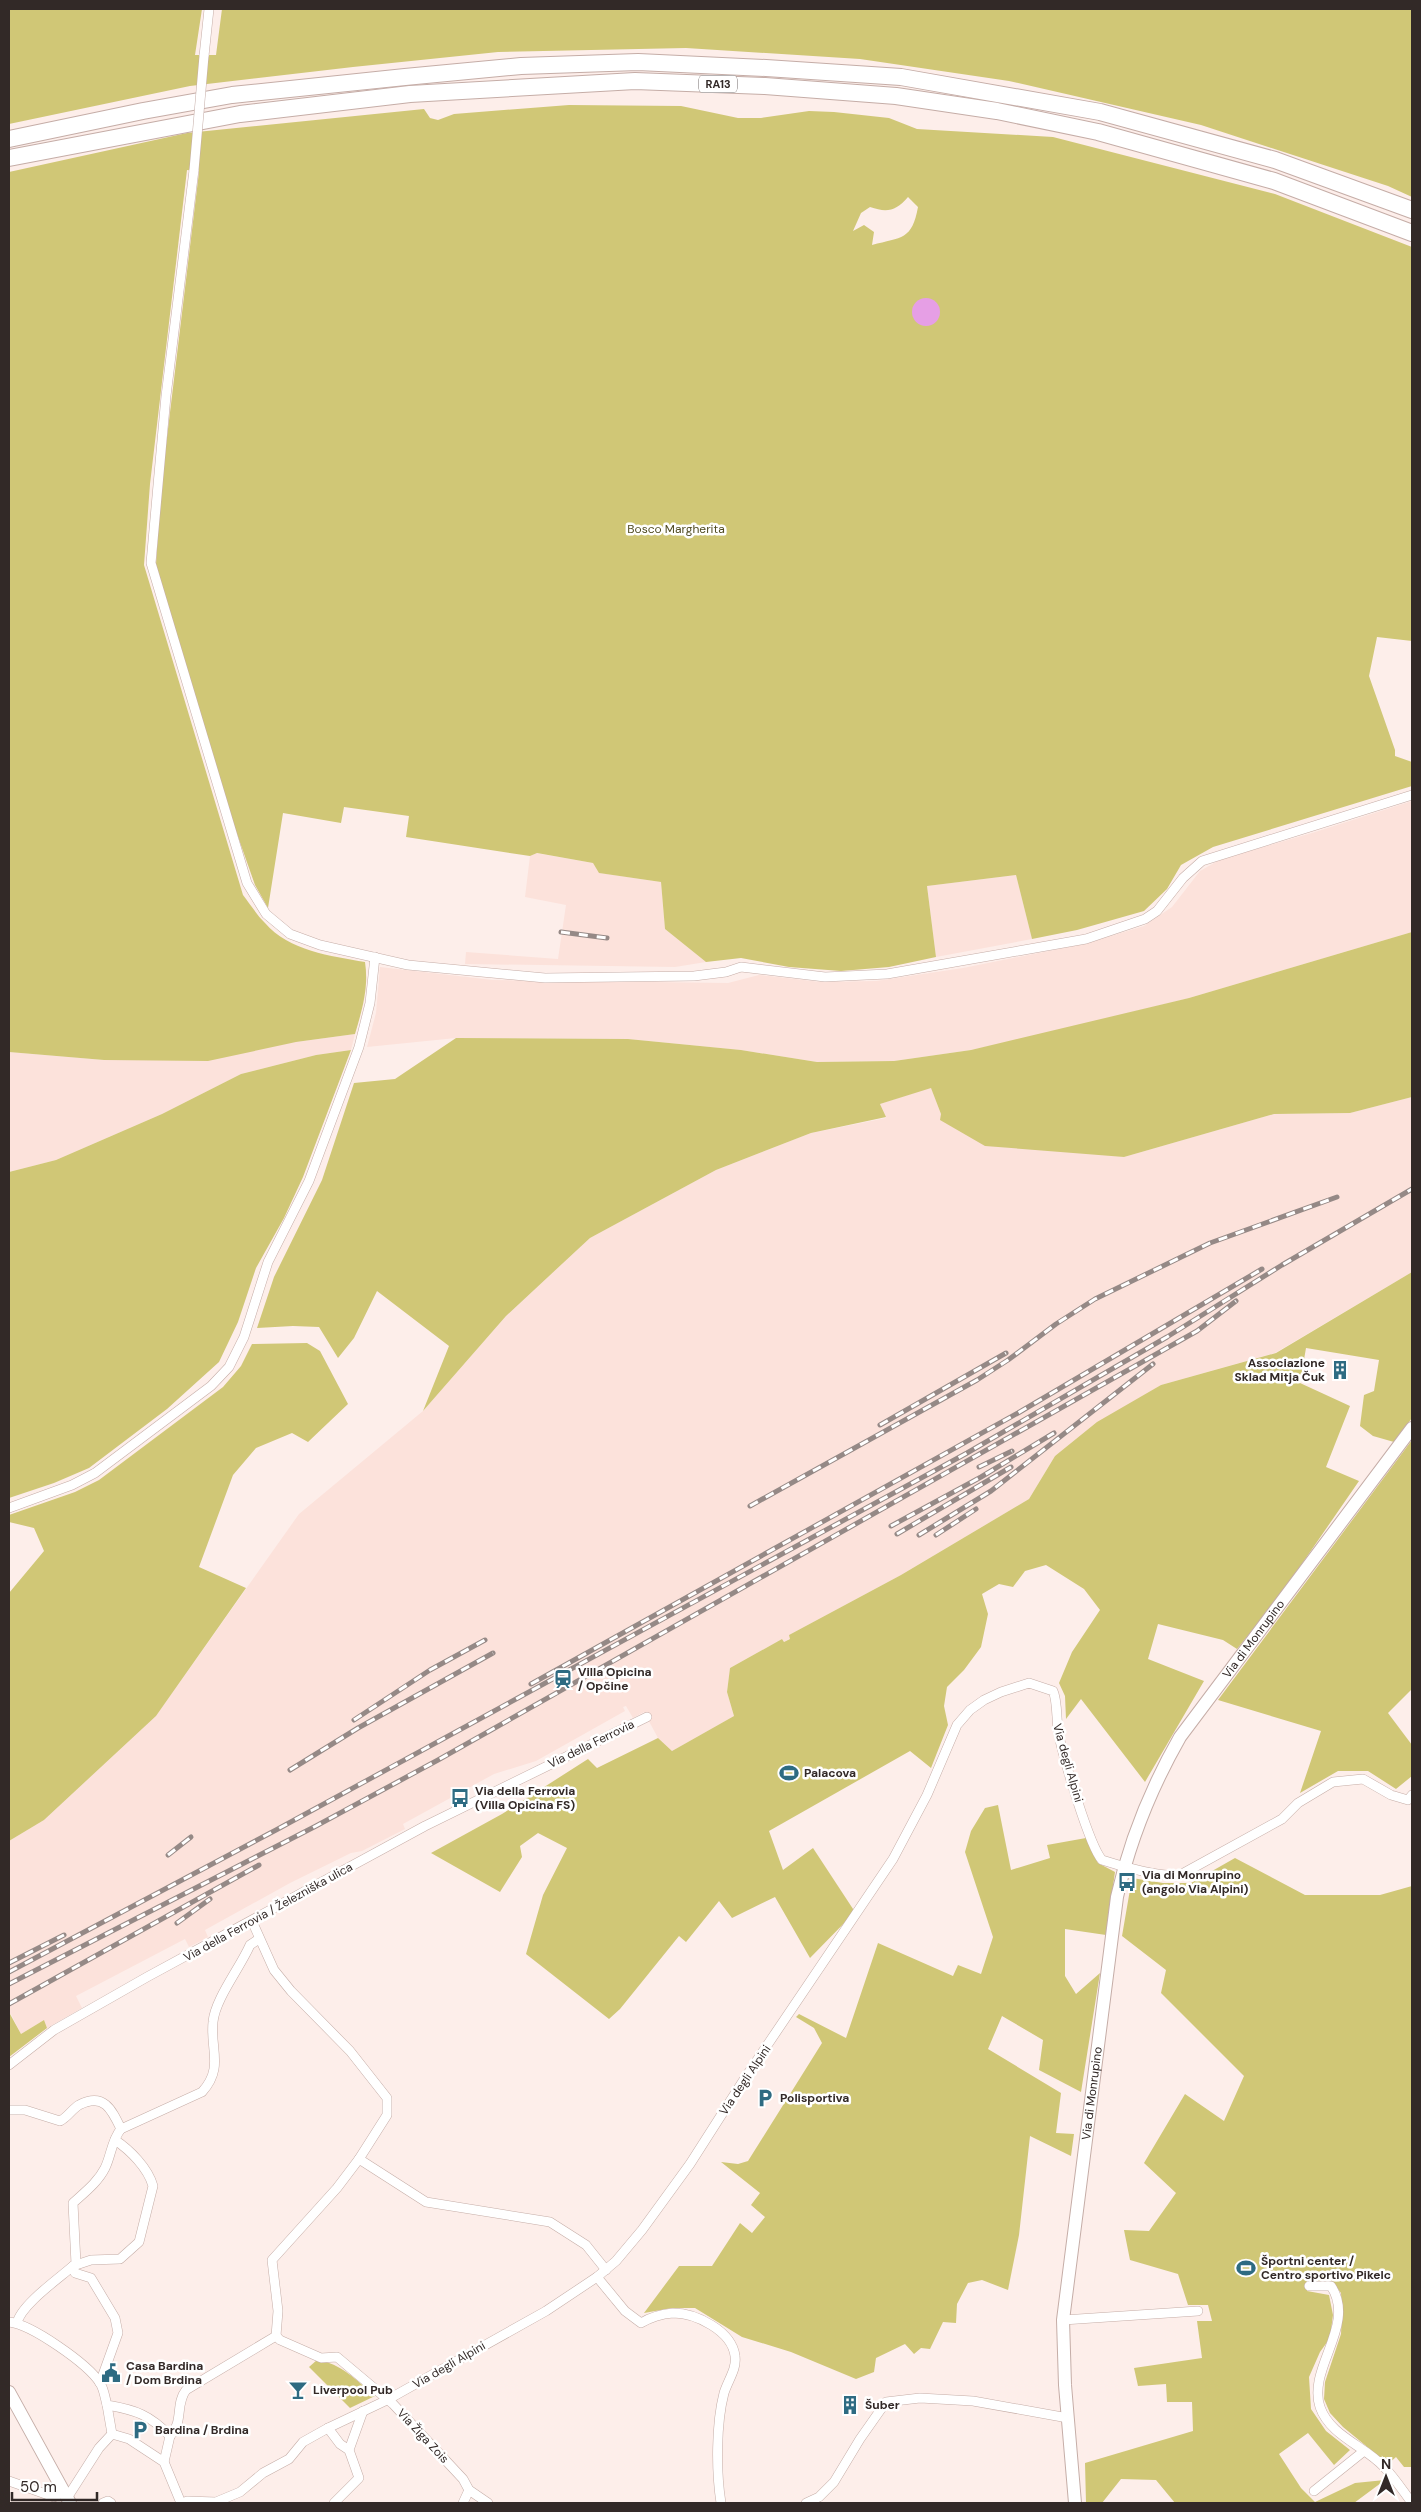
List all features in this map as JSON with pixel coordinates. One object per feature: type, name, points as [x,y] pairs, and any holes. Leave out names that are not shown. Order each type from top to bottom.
[{"type":"highway","name":"RA13","points":[[9,139],[143,110],[232,95],[405,76],[521,66],[638,62],[766,68],[901,77],[1100,112],[1275,160],[1412,210]]},
{"type":"highway","name":"RA13","points":[[9,158],[240,114],[410,94],[635,81],[765,86],[915,99],[997,111],[1098,132],[1274,181],[1412,233]]},
{"type":"main road","name":"Via di Monrupino","points":[[1075,2503],[1063,2320],[1112,1932],[1124,1867],[1156,1780],[1180,1737],[1412,1428]]},
{"type":"main road","points":[[9,2392],[67,2498]]},
{"type":"street","points":[[209,9],[194,170],[155,498],[151,563],[155,584],[240,862],[259,906],[281,928],[301,939],[420,967],[545,978],[694,976],[713,974],[741,967],[825,977],[887,974],[1086,939],[1145,919],[1157,912],[1183,878],[1202,861],[1412,795]]},
{"type":"street","points":[[9,1508],[72,1484],[101,1470],[211,1386],[229,1367],[244,1337],[268,1262],[310,1181],[360,1047],[370,1003],[375,957]]},
{"type":"street","name":"Via degli Alpini","points":[[182,2503],[187,2501],[216,2502],[227,2500],[263,2473],[289,2459],[303,2442],[387,2400],[546,2311],[606,2270],[642,2230],[690,2164],[745,2078],[893,1859],[927,1795],[958,1725],[970,1710],[1001,1692],[1029,1683],[1053,1691],[1056,1696],[1055,1713],[1059,1736],[1090,1835],[1102,1860],[1124,1867]]},
{"type":"street","name":"Via della Ferrovia","points":[[535,1771],[647,1717]]},
{"type":"street","name":"Via della Ferrovia / Železniška ulica","points":[[9,2065],[54,2030],[425,1826],[535,1771]]},
{"type":"street","points":[[1124,1867],[1163,1875],[1182,1874],[1282,1819],[1298,1803],[1332,1782],[1363,1779],[1391,1795],[1408,1800],[1412,1795]]},
{"type":"street","points":[[164,2462],[170,2436],[177,2429],[183,2394],[186,2390],[276,2336],[278,2310],[272,2260],[337,2188],[360,2159],[387,2115],[387,2098],[350,2050],[280,1977],[252,1921]]},
{"type":"street","points":[[100,2384],[117,2340],[117,2323],[91,2278],[75,2273],[74,2203],[101,2176],[121,2129],[202,2092],[208,2085],[215,2066],[216,2052],[212,2023],[215,2009],[250,1945],[260,1939]]},
{"type":"street","points":[[9,2110],[25,2110],[60,2120],[79,2106],[97,2101],[110,2107],[121,2129]]},
{"type":"street","points":[[112,2434],[107,2405],[100,2384],[81,2364],[40,2333],[13,2322],[38,2296],[74,2265],[99,2258],[115,2261],[140,2242],[153,2186],[140,2164],[123,2145],[115,2140]]},
{"type":"street","points":[[360,2159],[426,2202],[550,2222],[586,2246],[606,2270]]},
{"type":"street","points":[[597,2277],[625,2311],[641,2323],[665,2314],[687,2314],[716,2329],[732,2347],[735,2365],[724,2392],[718,2440],[721,2503]]},
{"type":"street","points":[[1309,2286],[1332,2286],[1336,2292],[1337,2305],[1334,2338],[1318,2378],[1317,2388],[1321,2408],[1327,2420],[1340,2433],[1384,2466],[1412,2503]]},
{"type":"street","points":[[1063,2320],[1198,2310]]},
{"type":"street","name":"Via Žiga Zois","points":[[276,2336],[280,2340],[321,2358],[337,2358],[387,2400],[463,2479],[469,2490],[488,2503]]},
{"type":"street","points":[[806,2503],[819,2497],[834,2482],[860,2439],[886,2402],[920,2398],[973,2401],[1068,2418]]},
{"type":"street","points":[[107,2405],[146,2415],[170,2436]]},
{"type":"street","points":[[334,2503],[358,2478],[349,2450],[363,2411]]},
{"type":"street","points":[[328,2428],[340,2444],[349,2450]]},
{"type":"street","points":[[9,2482],[49,2496],[67,2498],[99,2448],[112,2434]]},
{"type":"street","points":[[112,2434],[129,2439],[164,2462],[182,2503]]},
{"type":"street","points":[[1314,2492],[1364,2451]]},
{"type":"street","points":[[463,2503],[469,2490]]},
{"type":"street","points":[[103,2503],[108,2501],[111,2503]]},
{"type":"shaded area","points":[[926,298],[936,302],[940,312],[936,322],[926,326],[916,322],[912,312],[916,302]]},
{"type":"shaded area","points":[[1412,801],[1412,932],[1189,998],[1036,1036],[971,1050],[894,1061],[817,1062],[741,1050],[628,1039],[456,1038],[367,1047],[376,1013],[380,967],[493,980],[728,983],[759,975],[821,982],[876,981],[963,968],[1084,944],[1144,926],[1172,907],[1200,871],[1221,859],[1312,833]]},
{"type":"shaded area","points":[[536,853],[593,863],[600,873],[661,882],[665,929],[706,962],[675,967],[465,964],[466,952],[558,959],[566,905],[525,897],[530,856]]},
{"type":"shaded area","points":[[1016,875],[1032,939],[936,957],[927,886]]},
{"type":"shaded area","points":[[355,1034],[351,1050],[316,1055],[241,1074],[162,1114],[56,1160],[9,1172],[9,1052],[104,1060],[296,1042]]},
{"type":"shaded area","points":[[931,1087],[941,1114],[1124,1157],[1274,1114],[1350,1113],[1412,1097],[1412,1272],[1275,1353],[1161,1385],[1055,1456],[1029,1499],[901,1575],[789,1635],[791,1638],[784,1642],[782,1639],[730,1668],[727,1692],[734,1716],[672,1751],[658,1738],[644,1712],[633,1718],[626,1706],[623,1707],[625,1711],[536,1761],[494,1774],[403,1824],[405,1829],[362,1851],[351,1853],[290,1883],[205,1930],[208,1937],[201,1941],[189,1947],[185,1939],[76,1996],[82,2008],[47,2028],[44,2020],[21,2034],[11,2014],[9,2015],[9,1841],[44,1820],[156,1716],[299,1514],[423,1411],[506,1316],[590,1238],[716,1170],[811,1133],[886,1118],[880,1104]]},
{"type":"green space","points":[[9,9],[202,9],[195,55],[216,55],[222,9],[1412,9],[1412,197],[1388,186],[1201,125],[1009,81],[860,59],[686,48],[498,52],[353,67],[190,86],[9,124]]},
{"type":"green space","name":"Bosco Margherita","points":[[569,105],[681,106],[738,118],[761,118],[809,111],[834,112],[889,118],[917,129],[1053,137],[1275,194],[1412,247],[1412,641],[1377,637],[1369,676],[1395,750],[1395,756],[1412,762],[1412,786],[1213,847],[1181,865],[1167,889],[1144,911],[1077,930],[1032,939],[1016,875],[927,886],[936,957],[889,967],[841,971],[789,967],[741,958],[706,962],[665,929],[661,882],[599,873],[593,863],[537,853],[530,856],[406,837],[409,816],[344,807],[341,823],[283,813],[268,908],[255,885],[224,797],[156,564],[161,487],[199,172],[187,170],[150,484],[144,565],[243,895],[265,923],[286,940],[311,951],[365,962],[366,981],[364,999],[355,1034],[296,1042],[208,1061],[104,1060],[9,1052],[9,172],[187,133],[424,109],[430,118],[438,120],[454,114]],"holes":[[[908,197],[918,207],[916,218],[909,231],[898,238],[872,245],[874,232],[864,225],[853,231],[861,213],[870,207],[891,210]]]},
{"type":"green space","points":[[1412,932],[1412,1097],[1350,1113],[1274,1114],[1124,1157],[985,1146],[940,1120],[941,1114],[931,1088],[880,1104],[886,1117],[811,1133],[716,1170],[590,1238],[506,1316],[423,1411],[449,1346],[377,1291],[354,1338],[338,1358],[319,1327],[257,1328],[274,1277],[322,1180],[354,1083],[395,1079],[456,1038],[628,1039],[741,1050],[817,1062],[894,1061],[971,1050],[1189,998]]},
{"type":"green space","points":[[351,1050],[303,1177],[284,1218],[256,1268],[238,1322],[219,1362],[167,1409],[89,1468],[54,1483],[9,1498],[9,1172],[56,1160],[162,1114],[241,1074],[316,1055]]},
{"type":"green space","points":[[1412,1272],[1412,1418],[1394,1442],[1373,1436],[1360,1426],[1364,1395],[1374,1391],[1379,1360],[1306,1348],[1300,1383],[1350,1406],[1326,1467],[1359,1481],[1279,1597],[1237,1649],[1223,1640],[1158,1624],[1148,1659],[1204,1681],[1145,1782],[1081,1699],[1066,1719],[1065,1696],[1059,1683],[1072,1652],[1100,1610],[1084,1589],[1046,1565],[1025,1571],[1013,1587],[999,1584],[982,1594],[988,1614],[981,1647],[964,1670],[947,1687],[944,1706],[948,1725],[931,1768],[910,1751],[769,1831],[783,1870],[813,1848],[855,1912],[810,1958],[775,1897],[732,1918],[719,1901],[686,1942],[679,1936],[620,2009],[609,2019],[526,1954],[543,1895],[567,1848],[538,1833],[520,1846],[522,1857],[500,1892],[431,1853],[502,1814],[588,1759],[597,1768],[658,1738],[672,1751],[734,1716],[727,1692],[730,1668],[782,1639],[784,1642],[790,1639],[789,1635],[901,1575],[1029,1499],[1055,1456],[1097,1422],[1161,1385],[1276,1353]]},
{"type":"green space","points":[[307,1343],[320,1351],[348,1404],[308,1442],[292,1433],[256,1448],[233,1475],[199,1567],[246,1588],[156,1716],[44,1820],[9,1841],[9,1593],[44,1551],[34,1528],[9,1522],[9,1515],[75,1492],[99,1480],[223,1387],[241,1366],[252,1344]]},
{"type":"green space","points":[[1412,1440],[1412,1689],[1388,1713],[1412,1745],[1412,1776],[1396,1789],[1368,1771],[1338,1771],[1300,1793],[1321,1731],[1218,1700]]},
{"type":"green space","points":[[998,1805],[1011,1870],[1050,1858],[1047,1845],[1086,1838],[1098,1863],[1115,1872],[1106,1935],[1065,1929],[1065,1976],[1076,1994],[1100,1973],[1081,2092],[1039,2070],[1043,2040],[1002,2016],[988,2049],[1061,2093],[1056,2133],[1074,2134],[1071,2156],[1030,2136],[1019,2235],[1008,2290],[982,2280],[968,2283],[957,2304],[956,2323],[943,2322],[930,2349],[921,2348],[914,2354],[905,2344],[876,2358],[874,2372],[856,2379],[791,2352],[742,2337],[695,2308],[672,2308],[644,2313],[679,2266],[712,2266],[740,2223],[752,2233],[765,2217],[751,2205],[760,2193],[721,2162],[738,2164],[748,2161],[822,2043],[814,2028],[796,2017],[799,2014],[846,2038],[878,1943],[953,1976],[958,1965],[981,1974],[993,1937],[965,1852],[971,1831],[985,1808]]},
{"type":"green space","points":[[1235,1858],[1305,1895],[1380,1895],[1412,1886],[1412,2467],[1404,2467],[1396,2457],[1388,2464],[1343,2427],[1330,2413],[1324,2399],[1325,2382],[1341,2334],[1341,2293],[1331,2280],[1307,2281],[1307,2291],[1329,2295],[1333,2315],[1330,2338],[1320,2352],[1309,2377],[1311,2409],[1326,2431],[1350,2450],[1334,2465],[1308,2433],[1279,2454],[1301,2488],[1315,2502],[1355,2483],[1385,2480],[1354,2503],[1175,2503],[1156,2480],[1121,2479],[1102,2503],[1086,2503],[1085,2463],[1193,2431],[1192,2402],[1167,2402],[1166,2384],[1138,2386],[1134,2368],[1202,2358],[1197,2321],[1212,2321],[1208,2305],[1188,2305],[1178,2274],[1130,2260],[1124,2230],[1149,2231],[1176,2193],[1144,2163],[1185,2094],[1224,2121],[1244,2076],[1161,1993],[1166,1970],[1122,1936],[1132,1878],[1163,1883],[1191,1883]]},
{"type":"green space","points":[[10,2014],[21,2034],[44,2020],[47,2028],[9,2057]]},
{"type":"green space","points":[[317,2360],[341,2369],[375,2396],[350,2408],[309,2367]]},
{"type":"railway","points":[[561,932],[607,938]]},
{"type":"railway","points":[[9,1972],[276,1830],[967,1453],[1167,1337],[1282,1265],[1412,1189]]},
{"type":"railway","points":[[750,1506],[977,1380],[1095,1299],[1210,1243],[1337,1197]]},
{"type":"railway","points":[[531,1684],[1018,1413],[1262,1269]]},
{"type":"railway","points":[[9,1984],[316,1826],[438,1760],[1197,1331],[1236,1301]]},
{"type":"railway","points":[[880,1425],[1006,1353]]},
{"type":"railway","points":[[919,1535],[991,1491],[1153,1364]]},
{"type":"railway","points":[[891,1526],[981,1477],[1054,1433]]},
{"type":"railway","points":[[979,1467],[1012,1451]]},
{"type":"railway","points":[[897,1534],[1011,1467]]},
{"type":"railway","points":[[936,1535],[976,1509]]},
{"type":"railway","points":[[354,1720],[430,1670],[485,1640]]},
{"type":"railway","points":[[290,1770],[358,1728],[493,1653]]},
{"type":"railway","points":[[168,1855],[191,1837]]},
{"type":"railway","points":[[9,2004],[259,1865]]},
{"type":"railway","points":[[177,1923],[210,1899]]},
{"type":"railway","points":[[9,1963],[64,1935]]},
{"type":"place","name":"Associazione Sklad Mitja Čuk","points":[[1340,1370]]},
{"type":"place","name":"Villa Opicina / Opčine","points":[[563,1679]]},
{"type":"place","name":"Palacova","points":[[789,1773]]},
{"type":"place","name":"Via della Ferrovia (Villa Opicina FS)","points":[[460,1798]]},
{"type":"place","name":"Via di Monrupino (angolo Via Alpini)","points":[[1127,1882]]},
{"type":"place","name":"Polisportiva","points":[[765,2098]]},
{"type":"place","name":"Športni center / Centro sportivo Pikelc","points":[[1246,2268]]},
{"type":"place","name":"Casa Bardina / Dom Brdina","points":[[111,2373]]},
{"type":"place","name":"Liverpool Pub","points":[[298,2390]]},
{"type":"place","name":"Šuber","points":[[850,2405]]},
{"type":"place","name":"Bardina / Brdina","points":[[140,2430]]}]
